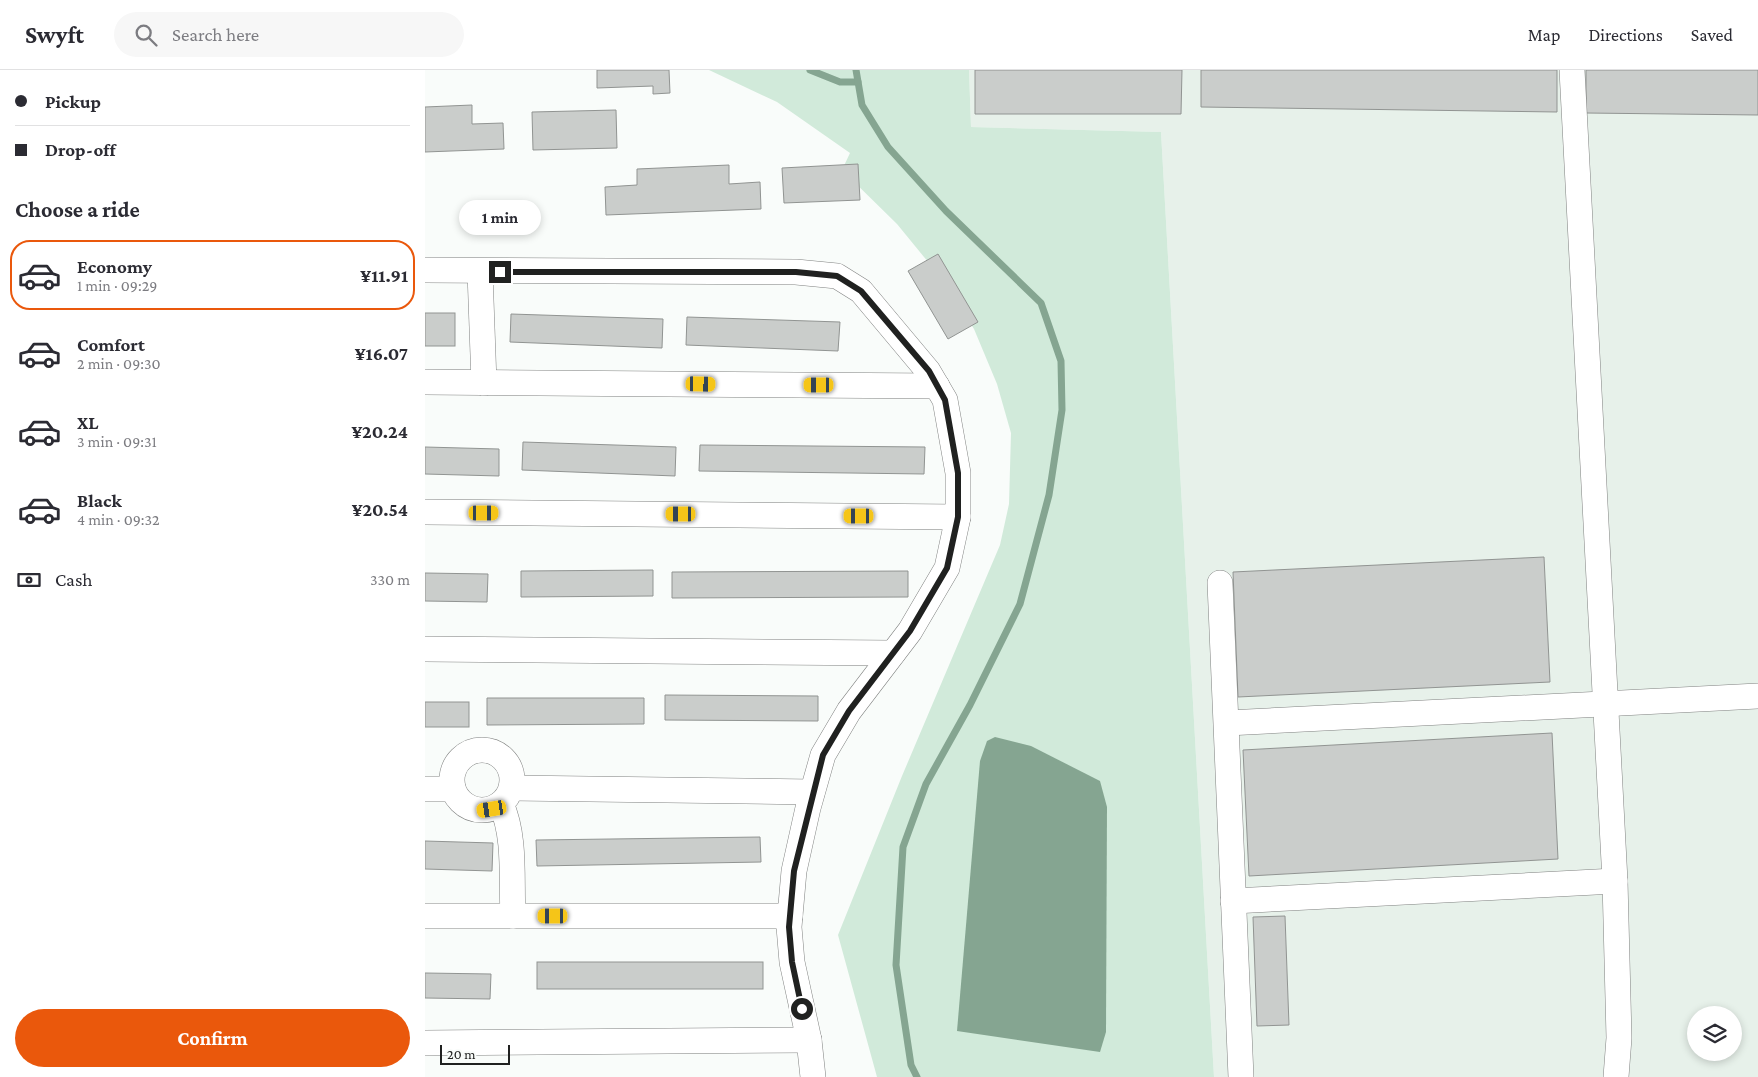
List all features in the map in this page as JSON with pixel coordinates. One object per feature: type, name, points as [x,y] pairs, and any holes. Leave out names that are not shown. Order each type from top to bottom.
[{"type":"lane","points":[[1572,70],[1615,881],[1619,1038],[1616,1077]]},
{"type":"lane","points":[[425,270],[480,272],[796,272],[837,276],[861,291],[929,371],[945,400],[958,473],[958,517],[947,568],[910,631],[849,711],[823,755],[812,792],[794,871],[789,927],[792,962],[809,1040],[813,1077]]},
{"type":"lane","points":[[480,272],[484,383]]},
{"type":"lane","points":[[425,382],[937,386]]},
{"type":"lane","points":[[425,512],[958,517]]},
{"type":"lane","points":[[1220,583],[1241,1077]]},
{"type":"lane","points":[[425,649],[893,653]]},
{"type":"lane","points":[[1227,723],[1758,696]]},
{"type":"lane","points":[[513,916],[506,796],[510,768],[496,753],[487,750],[467,754],[459,760],[452,779],[453,789],[457,798],[473,809],[492,809],[506,796],[812,792]]},
{"type":"lane","points":[[425,789],[453,789]]},
{"type":"lane","points":[[1233,901],[1615,881]]},
{"type":"lane","points":[[425,916],[790,916]]},
{"type":"lane","points":[[425,1043],[809,1040]]},
{"type":"shaded area","points":[[709,70],[969,70],[971,127],[1161,132],[1214,1077],[877,1077],[838,935],[902,776],[1000,545],[1009,504],[1011,433],[997,384],[974,329],[942,279],[897,224],[842,170],[850,153],[777,102]]},
{"type":"shaded area","points":[[969,70],[1758,70],[1758,1077],[1214,1077],[1161,132],[971,127]]},
{"type":"shaded area","points":[[995,737],[1031,746],[1100,781],[1107,807],[1106,1032],[1100,1052],[957,1031],[980,761],[987,741]]},
{"type":"building","points":[[597,70],[669,70],[670,93],[653,94],[653,86],[597,88]]},
{"type":"building","points":[[975,70],[1182,70],[1181,114],[975,114]]},
{"type":"building","points":[[1201,70],[1557,70],[1557,112],[1201,107]]},
{"type":"building","points":[[1586,70],[1758,70],[1758,115],[1586,113]]},
{"type":"building","points":[[472,105],[472,124],[503,123],[504,149],[425,152],[425,107]]},
{"type":"building","points":[[616,110],[617,148],[533,150],[532,112]]},
{"type":"building","points":[[858,164],[860,200],[784,203],[782,168]]},
{"type":"building","points":[[729,165],[729,184],[760,182],[761,209],[606,215],[605,187],[637,185],[637,169]]},
{"type":"building","points":[[938,254],[978,322],[948,339],[908,271]]},
{"type":"building","points":[[425,313],[455,313],[455,346],[425,346]]},
{"type":"building","points":[[511,314],[663,319],[662,348],[510,342]]},
{"type":"building","points":[[687,317],[840,322],[838,351],[686,345]]},
{"type":"building","points":[[523,442],[676,447],[675,476],[522,470]]},
{"type":"building","points":[[700,445],[925,447],[924,474],[699,471]]},
{"type":"building","points":[[425,447],[499,449],[499,476],[425,474]]},
{"type":"building","points":[[1544,557],[1550,682],[1238,697],[1233,572]]},
{"type":"building","points":[[653,570],[653,596],[521,597],[521,571]]},
{"type":"building","points":[[908,571],[908,597],[672,598],[672,572]]},
{"type":"building","points":[[425,573],[488,574],[487,602],[425,601]]},
{"type":"building","points":[[665,695],[818,696],[818,721],[665,720]]},
{"type":"building","points":[[487,698],[644,698],[644,724],[487,725]]},
{"type":"building","points":[[425,702],[469,702],[469,727],[425,727]]},
{"type":"building","points":[[1552,733],[1558,859],[1249,876],[1243,750]]},
{"type":"building","points":[[760,837],[761,862],[537,866],[536,840]]},
{"type":"building","points":[[425,841],[493,843],[492,871],[425,869]]},
{"type":"building","points":[[1285,916],[1289,1025],[1257,1026],[1253,917]]},
{"type":"building","points":[[537,962],[763,962],[763,989],[537,989]]},
{"type":"building","points":[[425,973],[491,974],[490,999],[425,998]]},
{"type":"waterway","points":[[810,70],[840,82],[858,82]]},
{"type":"waterway","points":[[856,70],[862,105],[888,147],[946,211],[1041,303],[1061,361],[1062,410],[1049,495],[1020,604],[970,705],[926,784],[903,847],[896,965],[911,1065],[917,1077]]},
{"type":"route","points":[[500,272],[796,272],[837,276],[861,291],[929,371],[945,400],[958,473],[958,517],[947,568],[910,631],[849,711],[823,755],[808,808],[794,871],[789,927],[792,962],[802,1009]]}]
